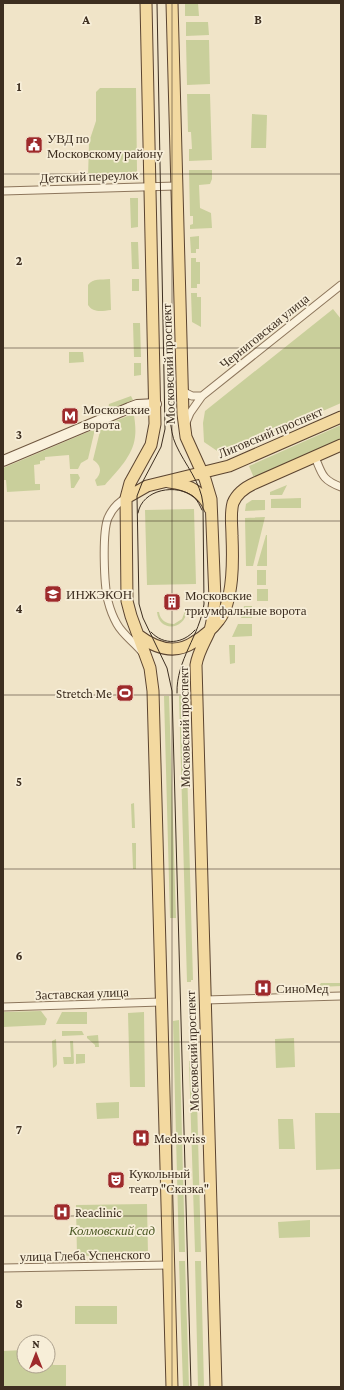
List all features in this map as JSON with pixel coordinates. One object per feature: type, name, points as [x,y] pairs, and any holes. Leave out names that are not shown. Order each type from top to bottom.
[{"type":"main road","name":"Московский проспект","points":[[146,3],[156,404],[155,424],[151,445],[130,483],[126,498],[127,601],[147,658],[153,691],[172,1387]]},
{"type":"main road","name":"Московский проспект","points":[[172,3],[184,429],[203,473],[210,495],[212,520],[214,599],[210,629],[197,656],[196,665],[216,1387]]},
{"type":"main road","name":"Лиговский проспект","points":[[126,498],[147,486],[229,466],[341,417]]},
{"type":"main road","points":[[138,635],[156,646],[173,649],[190,645],[210,629],[220,619],[226,606],[229,593],[232,565],[232,507],[235,499],[246,487],[341,445]]},
{"type":"main road","points":[[162,482],[178,483],[200,494],[210,508],[212,520]]},
{"type":"street","name":"Детский переулок","points":[[3,191],[176,186]]},
{"type":"street","name":"Черниговская улица","points":[[184,429],[190,413],[202,396],[341,285]]},
{"type":"street","points":[[182,391],[192,396],[202,396]]},
{"type":"street","points":[[3,461],[127,408],[137,405],[156,404]]},
{"type":"street","points":[[315,457],[324,478],[341,487]]},
{"type":"street","points":[[126,498],[115,505],[104,530],[106,590],[108,602],[118,626],[147,658]]},
{"type":"street","points":[[205,1000],[341,996]]},
{"type":"street","name":"Заставская улица","points":[[3,1007],[161,1002]]},
{"type":"street","name":"улица Глеба Успенского","points":[[3,1268],[168,1265]]},
{"type":"green space","points":[[185,3],[198,3],[199,16],[185,16]]},
{"type":"green space","points":[[186,22],[208,22],[209,35],[186,36]]},
{"type":"green space","points":[[186,40],[209,40],[210,84],[187,85]]},
{"type":"green space","points":[[100,88],[136,88],[137,171],[133,177],[88,178],[89,142],[96,121],[96,92]]},
{"type":"green space","points":[[187,94],[210,94],[212,160],[189,161],[189,149],[192,149],[191,132],[188,132]]},
{"type":"green space","points":[[252,114],[267,115],[266,148],[251,148]]},
{"type":"green space","points":[[189,170],[212,170],[212,179],[210,184],[199,185],[200,208],[211,213],[212,228],[190,229],[190,225],[193,224],[193,216],[190,216]]},
{"type":"green space","points":[[130,198],[138,198],[138,227],[131,228]]},
{"type":"green space","points":[[199,236],[199,249],[196,249],[196,253],[191,253],[190,237]]},
{"type":"green space","points":[[131,242],[138,242],[139,269],[132,269]]},
{"type":"green space","points":[[191,258],[196,258],[196,262],[200,262],[200,284],[197,284],[197,288],[191,288]]},
{"type":"green space","points":[[110,279],[111,310],[98,311],[90,308],[88,305],[88,285],[95,280]]},
{"type":"green space","points":[[132,279],[139,279],[139,291],[132,291]]},
{"type":"green space","points":[[191,293],[197,293],[197,297],[201,297],[201,327],[192,322]]},
{"type":"green space","points":[[333,309],[341,319],[341,403],[223,455],[204,442],[203,423],[205,411]]},
{"type":"green space","points":[[133,323],[140,323],[141,357],[134,357]]},
{"type":"green space","points":[[69,352],[83,352],[84,362],[69,363]]},
{"type":"green space","points":[[134,363],[141,363],[141,375],[134,376]]},
{"type":"green space","points":[[131,396],[133,400],[108,411],[109,404]]},
{"type":"green space","points":[[130,415],[134,415],[135,429],[134,444],[131,451],[124,463],[105,485],[97,486],[95,480],[99,475],[100,470],[98,464],[93,460],[101,427]]},
{"type":"green space","points":[[341,425],[341,440],[254,478],[249,466]]},
{"type":"green space","points":[[95,429],[88,459],[81,463],[78,469],[70,469],[69,455],[45,457],[45,460],[40,461],[40,464],[34,465],[35,484],[40,484],[40,490],[7,492],[6,480],[3,480],[3,468]]},
{"type":"green space","points":[[70,474],[78,474],[80,478],[74,488],[71,488]]},
{"type":"green space","points":[[287,485],[282,495],[270,495],[270,492]]},
{"type":"green space","points":[[301,498],[301,508],[271,508],[271,499]]},
{"type":"green space","points":[[252,500],[265,500],[265,510],[245,511],[246,504]]},
{"type":"green space","points":[[194,509],[196,584],[147,585],[145,510]]},
{"type":"green space","points":[[265,517],[253,566],[246,566],[245,518]]},
{"type":"green space","points":[[266,535],[267,566],[257,566]]},
{"type":"green space","points":[[257,570],[266,570],[266,585],[257,585]]},
{"type":"green space","points":[[257,589],[268,589],[268,601],[257,601]]},
{"type":"green space","points":[[244,606],[252,606],[252,618],[241,618]]},
{"type":"green space","points":[[185,611],[187,611],[185,618],[177,625],[172,626],[167,626],[162,623],[157,612],[159,612],[164,621],[174,624],[182,619]]},
{"type":"green space","points":[[238,624],[252,624],[252,636],[232,637]]},
{"type":"green space","points":[[229,645],[235,645],[235,663],[230,664]]},
{"type":"green space","points":[[164,696],[169,696],[176,918],[170,918]]},
{"type":"green space","points":[[179,696],[185,696],[193,980],[191,980],[191,982],[187,982]]},
{"type":"green space","points":[[134,803],[135,828],[132,828],[131,804]]},
{"type":"green space","points":[[132,843],[136,843],[136,869],[133,869]]},
{"type":"green space","points":[[321,983],[341,983],[341,986],[318,987]]},
{"type":"green space","points":[[41,1011],[47,1019],[45,1025],[3,1027],[3,1012]]},
{"type":"green space","points":[[62,1012],[87,1012],[87,1024],[56,1024]]},
{"type":"green space","points":[[144,1012],[145,1087],[130,1087],[128,1013]]},
{"type":"green space","points":[[179,1020],[185,1252],[179,1252],[173,1021]]},
{"type":"green space","points":[[62,1031],[82,1031],[84,1035],[62,1036]]},
{"type":"green space","points":[[98,1035],[99,1047],[95,1047],[87,1036]]},
{"type":"green space","points":[[294,1038],[295,1067],[276,1068],[275,1039]]},
{"type":"green space","points":[[56,1039],[57,1064],[53,1068],[52,1041]]},
{"type":"green space","points":[[70,1041],[73,1041],[74,1063],[64,1064],[63,1057],[71,1057]]},
{"type":"green space","points":[[76,1054],[85,1054],[85,1063],[76,1064]]},
{"type":"green space","points":[[189,1061],[196,1061],[201,1252],[195,1252]]},
{"type":"green space","points":[[119,1102],[119,1118],[97,1119],[96,1103]]},
{"type":"green space","points":[[315,1113],[340,1113],[341,1169],[316,1170]]},
{"type":"green space","points":[[278,1119],[293,1119],[295,1149],[279,1149]]},
{"type":"green space","name":"Колмовский сад","points":[[147,1204],[148,1255],[77,1256],[76,1205]]},
{"type":"green space","points":[[310,1220],[310,1237],[279,1238],[278,1222]]},
{"type":"green space","points":[[179,1261],[185,1261],[189,1387],[183,1387]]},
{"type":"green space","points":[[195,1261],[201,1261],[204,1387],[198,1387]]},
{"type":"green space","points":[[75,1306],[117,1306],[117,1324],[75,1324]]},
{"type":"green space","points":[[16,1350],[16,1374],[56,1374],[56,1365],[66,1365],[66,1387],[3,1387],[3,1351]]},
{"type":"tram line","points":[[157,3],[165,429],[161,447],[142,483],[137,496],[139,604],[143,618],[167,668],[172,691],[191,1387]]},
{"type":"tram line","points":[[170,418],[175,442],[196,481],[202,496],[203,504],[204,604],[202,615],[180,670],[177,693]]},
{"type":"tram line","points":[[138,513],[146,498],[161,491],[170,490],[179,490],[194,497],[202,510]]},
{"type":"tram line","points":[[151,632],[162,640],[173,642],[185,638],[195,630]]},
{"type":"place","name":"УВД по Московскому району","points":[[34,145]]},
{"type":"place","name":"Московские ворота","points":[[70,416]]},
{"type":"place","name":"ИНЖЭКОН","points":[[53,594]]},
{"type":"place","name":"Московские триумфальные ворота","points":[[172,602]]},
{"type":"place","name":"Stretch Me","points":[[125,693]]},
{"type":"place","name":"СиноМед","points":[[263,988]]},
{"type":"place","name":"Medswiss","points":[[141,1138]]},
{"type":"place","name":"Кукольный театр \"Сказка\"","points":[[116,1180]]},
{"type":"place","name":"Reaclinic","points":[[62,1212]]}]
